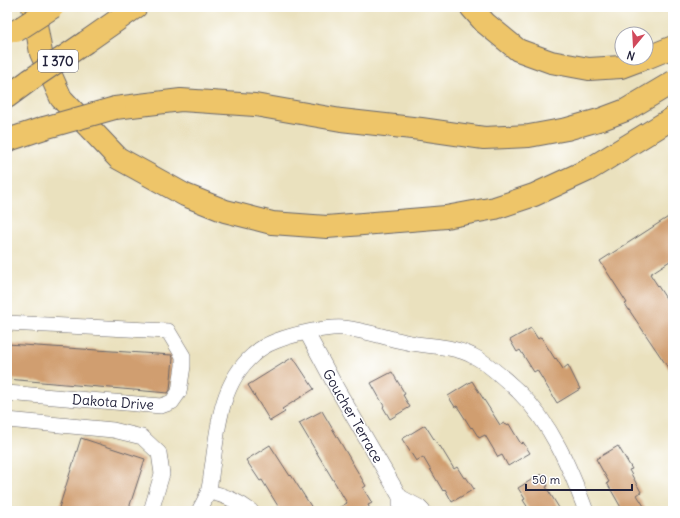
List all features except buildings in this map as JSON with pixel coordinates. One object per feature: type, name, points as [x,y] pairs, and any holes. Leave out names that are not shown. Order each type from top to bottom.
[{"type":"highway","points":[[33,7],[41,53],[61,98],[118,158],[185,195],[225,211],[272,223],[327,227],[446,216],[495,208],[534,195],[588,170],[673,118]]},
{"type":"highway","points":[[12,34],[53,7]]},
{"type":"highway","name":"I 370","points":[[7,97],[136,7]]},
{"type":"highway","points":[[471,7],[485,23],[518,50],[551,62],[589,69],[624,66]]},
{"type":"highway","points":[[654,55],[673,47]]},
{"type":"highway","points":[[7,142],[14,138],[44,128],[115,108],[181,100],[255,105],[340,120],[484,138],[530,136],[568,129],[602,120],[626,110],[673,82]]},
{"type":"street","name":"Dakota Drive","points":[[7,323],[168,330],[183,356],[179,392],[172,402],[160,406],[7,393]]},
{"type":"street","points":[[199,511],[208,492],[218,423],[227,391],[235,376],[253,354],[276,341],[325,329],[342,328],[366,332],[406,342],[450,348],[474,356],[484,362],[518,391],[535,410],[547,427],[562,455],[586,511]]},
{"type":"street","name":"Goucher Terrace","points":[[307,333],[400,504],[419,507],[423,511]]},
{"type":"street","points":[[7,420],[113,430],[142,437],[159,453],[162,474],[151,511]]},
{"type":"street","points":[[208,492],[221,494],[242,504],[250,511]]}]
